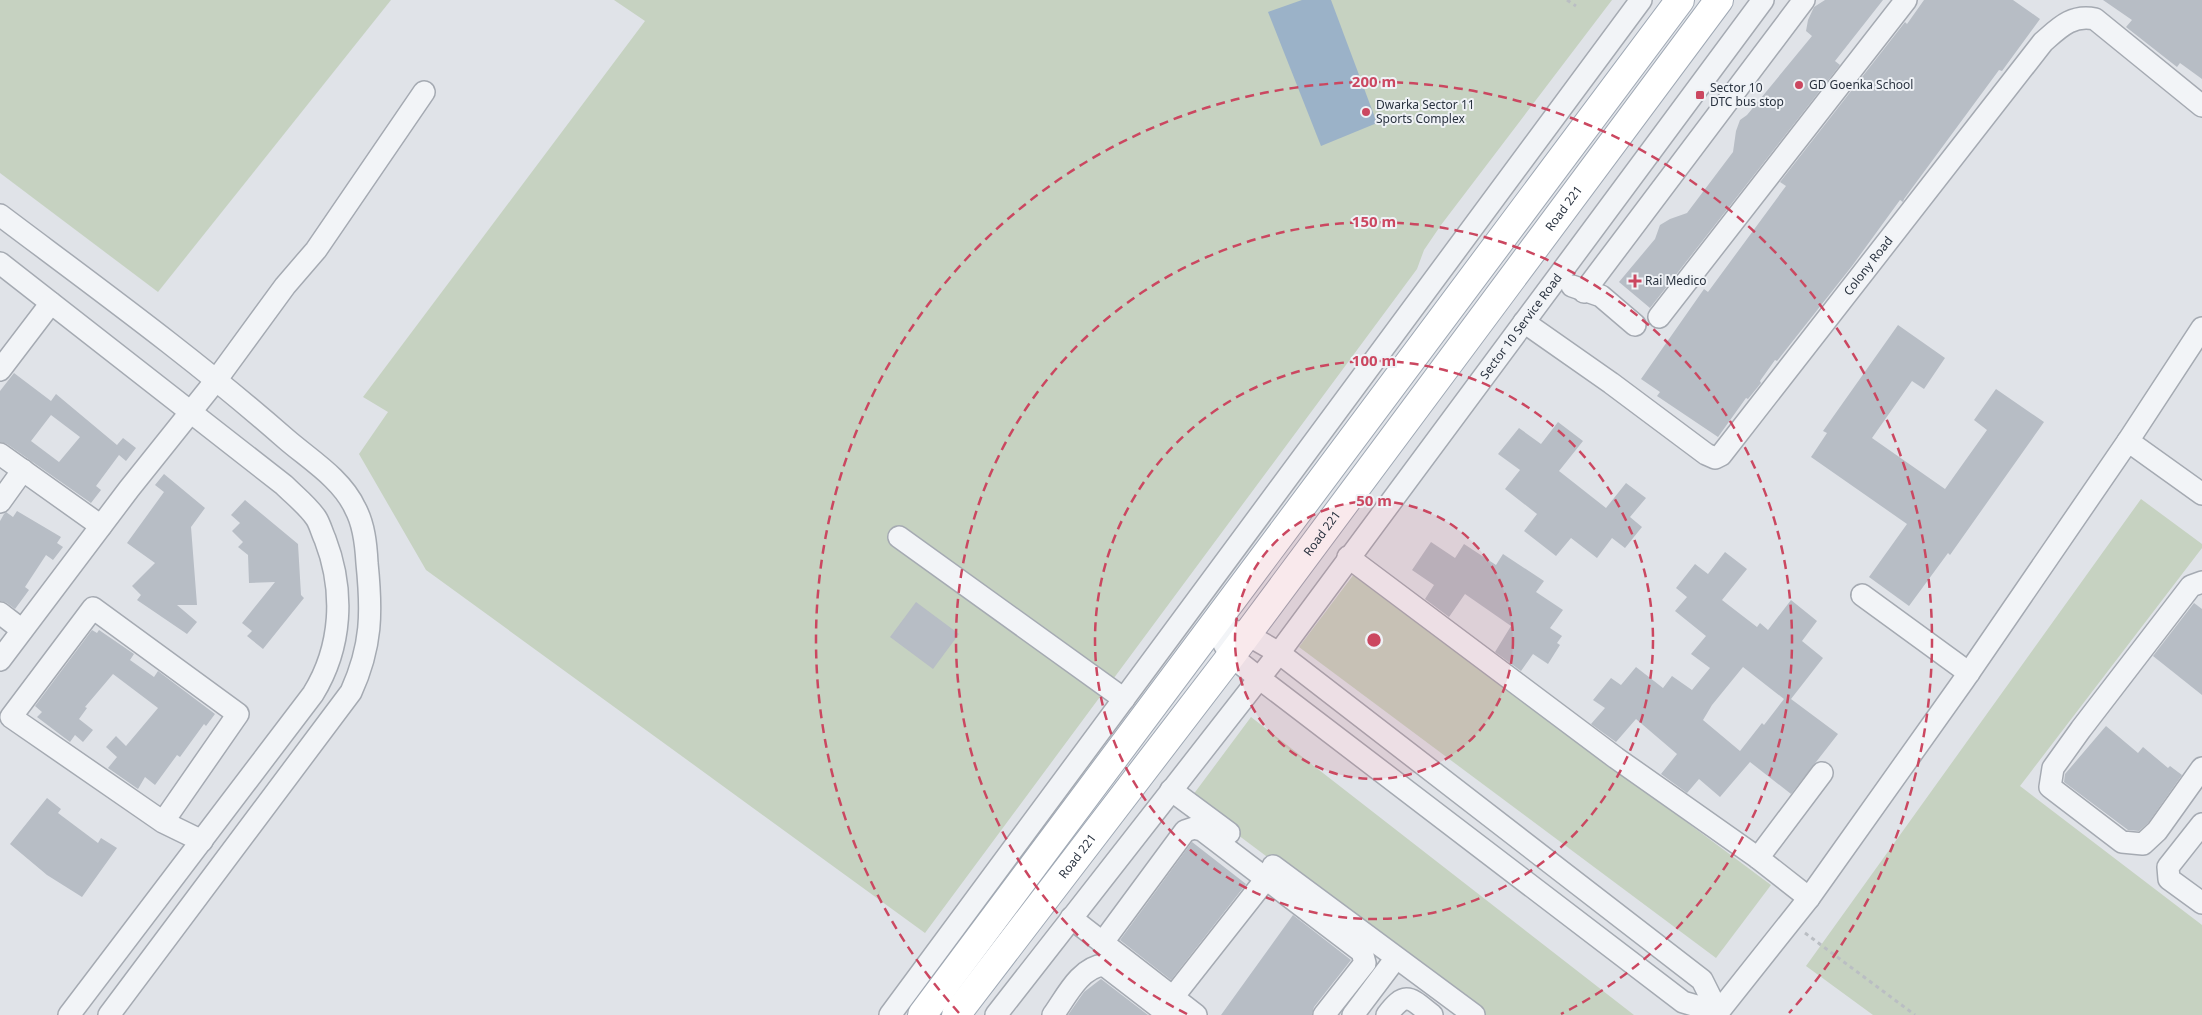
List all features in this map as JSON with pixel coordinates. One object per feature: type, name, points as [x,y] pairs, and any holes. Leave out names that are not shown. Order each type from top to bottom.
[{"type":"main road","points":[[922,1015],[1214,626],[1679,0]]},
{"type":"main road","name":"Road 221","points":[[956,1015],[1238,645],[1719,0]]},
{"type":"street","points":[[890,1015],[1641,0]]},
{"type":"street","name":"Sector 10 Service Road","points":[[996,1015],[1279,652],[1763,0]]},
{"type":"street","points":[[1584,292],[1804,0]]},
{"type":"street","points":[[1659,317],[1906,0]]},
{"type":"street","name":"Colony Road","points":[[1524,322],[1611,383],[1706,454],[1715,458],[1721,455],[2042,42],[2070,20],[2085,17],[2095,19],[2202,106]]},
{"type":"street","points":[[0,660],[101,526],[217,379],[285,286],[316,250],[424,92]]},
{"type":"street","points":[[0,216],[217,379],[339,485],[355,507],[365,539],[371,601],[370,632],[362,667],[351,692],[109,1015]]},
{"type":"street","points":[[0,263],[284,485],[316,518],[330,554],[339,597],[336,636],[324,676],[313,694],[69,1015]]},
{"type":"street","points":[[1556,279],[1584,292],[1601,296],[1635,325]]},
{"type":"street","points":[[0,370],[51,303]]},
{"type":"street","points":[[1717,1014],[1791,923],[1969,673],[2128,441],[2202,328]]},
{"type":"street","points":[[2128,441],[2202,494]]},
{"type":"street","points":[[0,454],[101,526]]},
{"type":"street","points":[[0,502],[22,470]]},
{"type":"street","points":[[899,537],[1124,699]]},
{"type":"street","points":[[1348,557],[1616,758],[1758,858],[1809,898]]},
{"type":"street","points":[[2202,582],[2191,586],[2081,729],[2053,768],[2050,787],[2122,842],[2143,844],[2157,831],[2202,768]]},
{"type":"street","points":[[1862,595],[1969,673]]},
{"type":"street","points":[[163,822],[238,714],[94,608],[11,717],[163,822],[202,841]]},
{"type":"street","points":[[0,613],[22,630]]},
{"type":"street","points":[[1214,626],[1238,645],[1259,678],[1683,1002],[1717,1014]]},
{"type":"street","points":[[1238,645],[1279,652],[1702,980],[1717,1014]]},
{"type":"street","points":[[1758,858],[1822,773]]},
{"type":"street","points":[[1171,790],[1474,1015]]},
{"type":"street","points":[[2202,824],[2168,867],[2168,875],[2169,879],[2202,904]]},
{"type":"street","points":[[1103,942],[1185,831],[1194,828],[1202,830],[1362,952],[1365,963],[1324,1015]]},
{"type":"street","points":[[1171,1006],[1266,879]]},
{"type":"street","points":[[1071,918],[1103,942],[1171,1006]]},
{"type":"street","points":[[1353,1015],[1396,958]]},
{"type":"street","points":[[1053,1015],[1086,971],[1095,966],[1104,965],[1171,1006],[1196,1015]]},
{"type":"street","points":[[1387,1015],[1398,1000],[1405,998],[1413,1001],[1432,1015]]},
{"type":"path","points":[[1567,0],[1576,6]]},
{"type":"path","points":[[1791,923],[1915,1015]]},
{"type":"green space","points":[[0,0],[391,0],[158,292],[0,173]]},
{"type":"green space","points":[[614,0],[1612,0],[1441,225],[1424,250],[1417,269],[925,933],[426,570],[359,454],[388,412],[363,397],[645,21]]},
{"type":"green space","points":[[2141,499],[2202,544],[2202,548],[2020,786],[2202,925],[2202,1015],[1873,1015],[1806,966]]},
{"type":"green space","points":[[1354,574],[1771,885],[1716,958],[1299,647]]},
{"type":"green space","points":[[1251,717],[1634,1015],[1474,1015],[1386,946],[1190,799]]},
{"type":"water","points":[[1302,0],[1331,0],[1377,123],[1321,146],[1268,12]]},
{"type":"building","points":[[1825,0],[1883,0],[1835,61],[1840,65],[1650,308],[1619,282],[1655,239],[1660,225],[1687,213],[1733,152],[1736,131],[1740,120],[1747,115],[1812,36],[1806,31],[1808,20],[1814,7]]},
{"type":"building","points":[[1924,0],[2013,0],[2040,19],[2002,71],[1999,70],[1903,202],[1900,200],[1852,266],[1777,361],[1775,360],[1760,381],[1761,383],[1748,399],[1746,398],[1718,437],[1657,396],[1660,392],[1641,379],[1704,289],[1708,292],[1786,186],[1780,182],[1905,22],[1907,24]]},
{"type":"building","points":[[2103,0],[2202,0],[2202,79],[2180,63],[2177,67],[2126,27],[2132,20]]},
{"type":"building","points":[[1898,325],[1945,358],[1924,389],[1912,381],[1872,438],[1945,489],[1987,430],[1974,420],[1996,389],[2044,422],[1950,555],[1948,553],[1909,606],[1869,577],[1907,524],[1811,457],[1827,433],[1823,431]]},
{"type":"building","points":[[14,373],[51,401],[56,394],[117,445],[123,438],[136,448],[126,461],[119,455],[96,486],[101,490],[91,503],[7,444],[0,442],[0,391]],"holes":[[[51,415],[80,437],[59,462],[31,441]]]},
{"type":"building","points":[[1558,422],[1583,441],[1559,471],[1606,508],[1626,483],[1646,498],[1630,517],[1642,527],[1625,548],[1612,538],[1597,558],[1571,538],[1556,556],[1524,531],[1537,514],[1505,489],[1520,470],[1498,454],[1519,428],[1541,444]]},
{"type":"building","points":[[164,474],[205,508],[191,527],[197,605],[177,605],[197,622],[187,634],[137,600],[141,595],[132,586],[155,563],[127,543],[164,492],[155,485]]},
{"type":"building","points":[[245,500],[298,544],[301,595],[304,598],[263,649],[247,636],[252,631],[242,623],[275,582],[249,583],[248,555],[238,547],[243,542],[232,531],[240,523],[231,515]]},
{"type":"building","points":[[17,511],[61,537],[57,543],[63,547],[53,560],[46,555],[25,587],[29,590],[15,609],[7,603],[0,601],[0,521],[6,512],[13,517]]},
{"type":"building","points":[[1431,542],[1455,558],[1464,544],[1496,565],[1503,554],[1544,581],[1536,592],[1563,610],[1550,628],[1562,636],[1557,643],[1560,645],[1548,664],[1533,654],[1521,671],[1495,652],[1511,626],[1465,594],[1449,617],[1425,599],[1434,585],[1412,570]]},
{"type":"building","points":[[1725,552],[1747,569],[1722,600],[1757,627],[1760,623],[1768,630],[1791,600],[1817,621],[1802,641],[1823,658],[1791,699],[1838,734],[1791,794],[1750,762],[1720,797],[1699,779],[1687,793],[1661,774],[1677,754],[1636,719],[1616,742],[1591,724],[1605,708],[1593,700],[1611,678],[1621,685],[1636,667],[1663,688],[1672,676],[1692,690],[1710,668],[1691,654],[1706,636],[1675,611],[1687,597],[1676,588],[1695,564],[1708,574]],"holes":[[[1743,667],[1784,699],[1764,725],[1762,723],[1740,751],[1703,720],[1712,705]]]},
{"type":"building","points":[[916,602],[959,634],[933,669],[890,637]]},
{"type":"building","points":[[2194,603],[2202,609],[2202,695],[2153,656]]},
{"type":"building","points":[[92,630],[97,633],[99,630],[134,654],[130,660],[154,677],[158,671],[215,714],[206,726],[204,724],[180,757],[177,755],[155,785],[145,777],[138,789],[108,768],[117,757],[106,747],[116,736],[126,746],[158,708],[113,674],[85,707],[87,708],[79,719],[93,730],[83,742],[75,735],[70,742],[37,717],[42,712],[35,706]]},
{"type":"building","points":[[2106,726],[2138,753],[2143,747],[2168,768],[2170,766],[2182,775],[2148,823],[2139,831],[2128,830],[2064,782],[2065,774]]},
{"type":"building","points":[[47,798],[61,809],[58,813],[98,843],[101,838],[117,848],[82,897],[47,875],[10,844]]},
{"type":"building","points":[[1192,842],[1246,884],[1171,980],[1120,940]]},
{"type":"building","points":[[1293,915],[1351,960],[1314,1007],[1312,1015],[1221,1015]]},
{"type":"building","points":[[1101,979],[1148,1015],[1068,1015],[1084,992]]},
{"type":"place","name":"GD Goenka School","points":[[1799,85]]},
{"type":"place","name":"Sector 10 DTC bus stop","points":[[1700,95]]},
{"type":"place","name":"Dwarka Sector 11 Sports Complex","points":[[1366,112]]},
{"type":"place","name":"Rai Medico","points":[[1635,281]]}]
